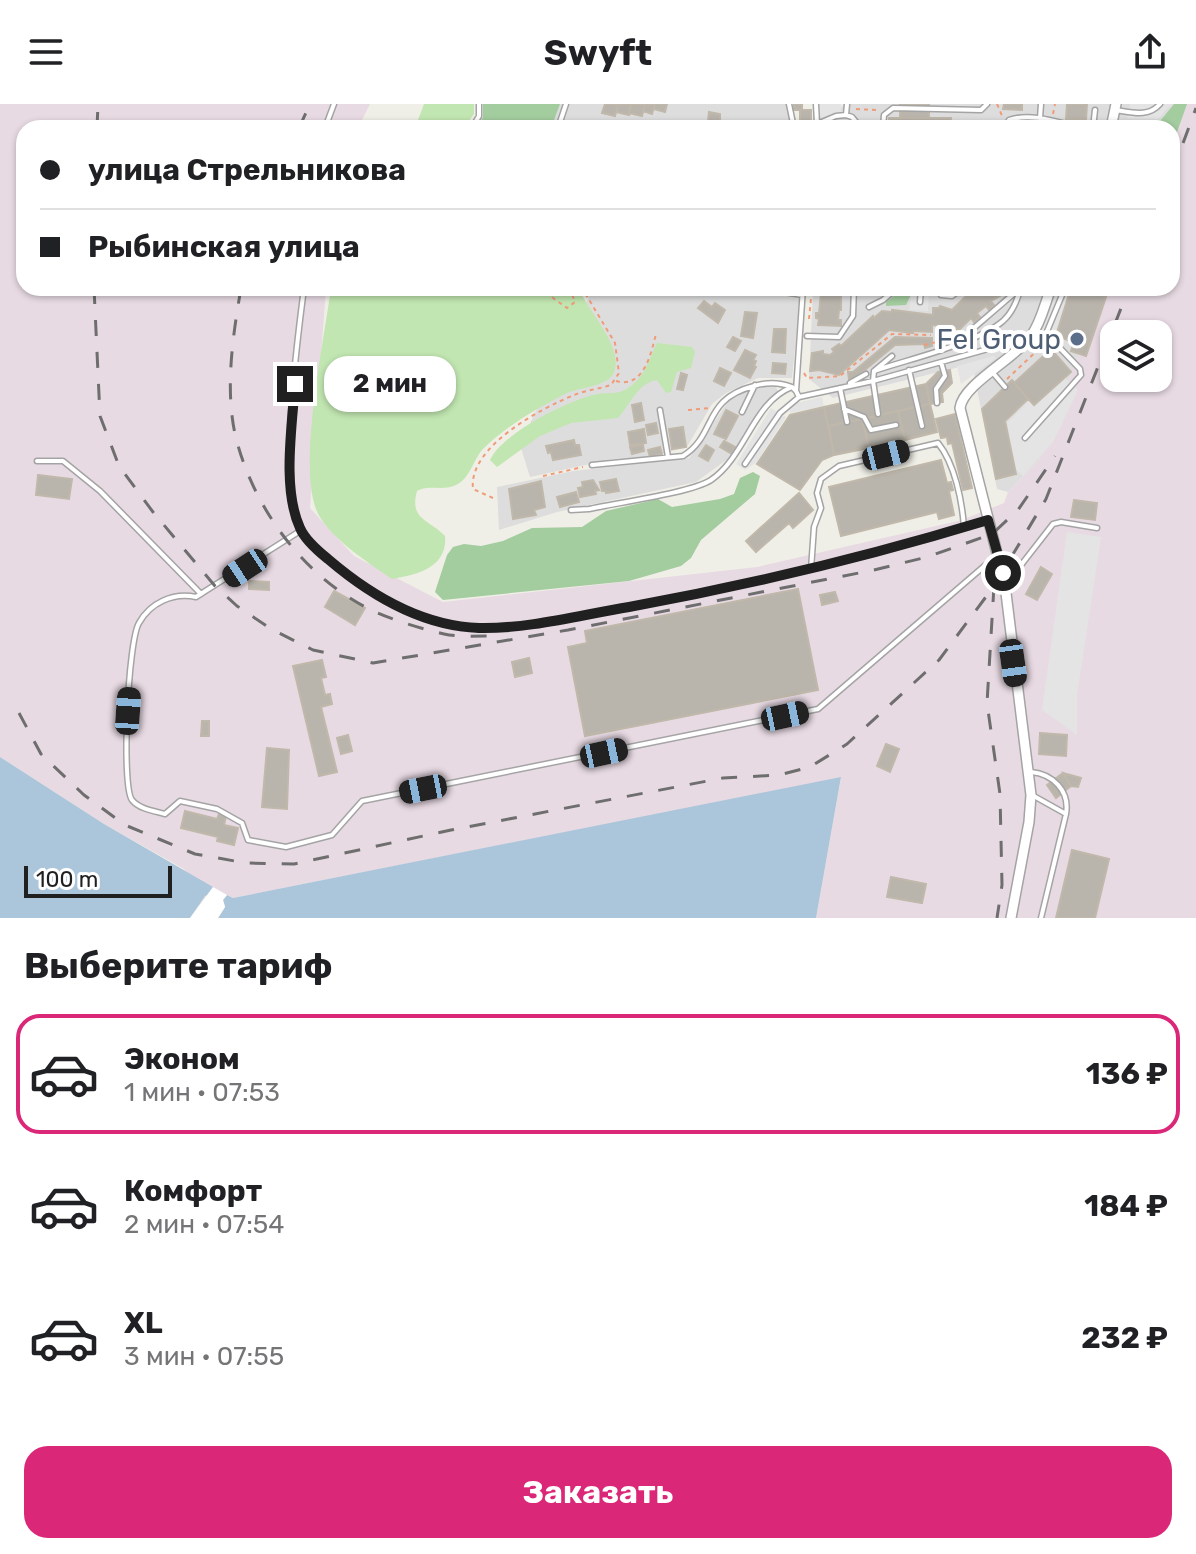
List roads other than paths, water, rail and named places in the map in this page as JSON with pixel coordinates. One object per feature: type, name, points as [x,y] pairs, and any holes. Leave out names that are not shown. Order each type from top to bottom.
[{"type":"street","points":[[1011,918],[1029,822],[1029,772],[1005,585],[960,408],[964,395],[1031,337],[1048,296]]},
{"type":"lane","points":[[884,120],[884,115],[893,108],[981,110],[987,104]]},
{"type":"lane","points":[[1041,104],[1045,119]]},
{"type":"lane","points":[[1115,107],[1143,114],[1152,112],[1160,104]]},
{"type":"lane","points":[[846,115],[847,106]]},
{"type":"lane","points":[[1094,120],[1095,110]]},
{"type":"lane","points":[[828,120],[846,115],[854,120]]},
{"type":"lane","points":[[1014,120],[1018,117],[1049,120]]},
{"type":"lane","points":[[303,296],[291,446],[293,509],[300,531],[322,554],[373,594],[440,622],[478,628],[536,623],[701,594],[811,569],[988,520]]},
{"type":"lane","points":[[799,397],[794,389],[802,296]]},
{"type":"lane","points":[[807,336],[839,337],[853,316],[854,296]]},
{"type":"lane","points":[[869,307],[888,296]]},
{"type":"lane","points":[[920,296],[920,302]]},
{"type":"lane","points":[[975,327],[1012,296]]},
{"type":"lane","points":[[874,371],[936,351],[992,328],[1011,313],[1018,296]]},
{"type":"lane","points":[[1045,341],[1062,296]]},
{"type":"lane","points":[[745,464],[780,413],[799,397],[873,381],[1031,337],[1058,346],[1080,369],[1081,375],[1025,438]]},
{"type":"lane","points":[[878,414],[874,371],[892,356]]},
{"type":"lane","points":[[937,403],[936,389],[945,376],[941,362]]},
{"type":"lane","points":[[909,370],[922,426]]},
{"type":"lane","points":[[993,373],[1003,385]]},
{"type":"lane","points":[[850,386],[866,374]]},
{"type":"lane","points":[[592,465],[683,456],[690,451],[716,407],[731,393],[755,385],[776,383],[794,389]]},
{"type":"lane","points":[[742,412],[755,385]]},
{"type":"lane","points":[[840,388],[847,422]]},
{"type":"lane","points":[[571,510],[589,509],[701,485],[734,458],[773,397],[794,389]]},
{"type":"lane","points":[[844,409],[864,417],[871,430],[896,425]]},
{"type":"lane","points":[[660,410],[668,457]]},
{"type":"lane","points":[[811,569],[814,527],[821,508],[817,487],[821,479],[839,466],[938,443],[951,469],[963,509],[964,527]]},
{"type":"lane","points":[[37,461],[63,461],[110,502],[201,594]]},
{"type":"lane","points":[[1005,585],[1053,524],[1061,522],[1097,528]]},
{"type":"lane","points":[[300,531],[196,597],[185,595],[162,600],[150,608],[137,624],[130,656],[127,789],[133,802],[165,814],[180,801],[217,809],[242,823],[248,840],[286,847],[332,835],[362,801],[818,709],[998,555]]},
{"type":"lane","points":[[1029,772],[1050,777],[1067,798],[1066,814],[1041,918]]},
{"type":"lane","points":[[1031,795],[1066,814]]},
{"type":"water","points":[[0,757],[104,824],[213,887],[210,894],[205,896],[190,918],[0,918]]},
{"type":"water","points":[[841,777],[816,918],[218,918],[225,907],[223,900],[227,895],[233,898]]},
{"type":"railway","points":[[97,120],[98,104]]},
{"type":"railway","points":[[303,120],[310,104]]},
{"type":"railway","points":[[1180,151],[1196,108]]},
{"type":"railway","points":[[94,296],[100,416],[119,466],[153,512],[215,586],[237,606],[271,629],[313,650],[373,663],[568,630],[927,557],[992,534],[1018,510],[1055,456]]},
{"type":"railway","points":[[240,296],[230,380],[235,434],[254,487],[283,536],[322,577],[369,609],[444,634],[487,636]]},
{"type":"railway","points":[[19,713],[41,754],[84,795],[125,825],[195,854],[246,863],[294,864],[451,830],[723,778],[779,775],[810,767],[847,744],[939,660],[994,586],[1046,499],[1126,296]]},
{"type":"railway","points":[[994,586],[987,703],[1000,794],[1002,885],[997,918]]},
{"type":"place","name":"Fel Group","points":[[1077,339]]}]
